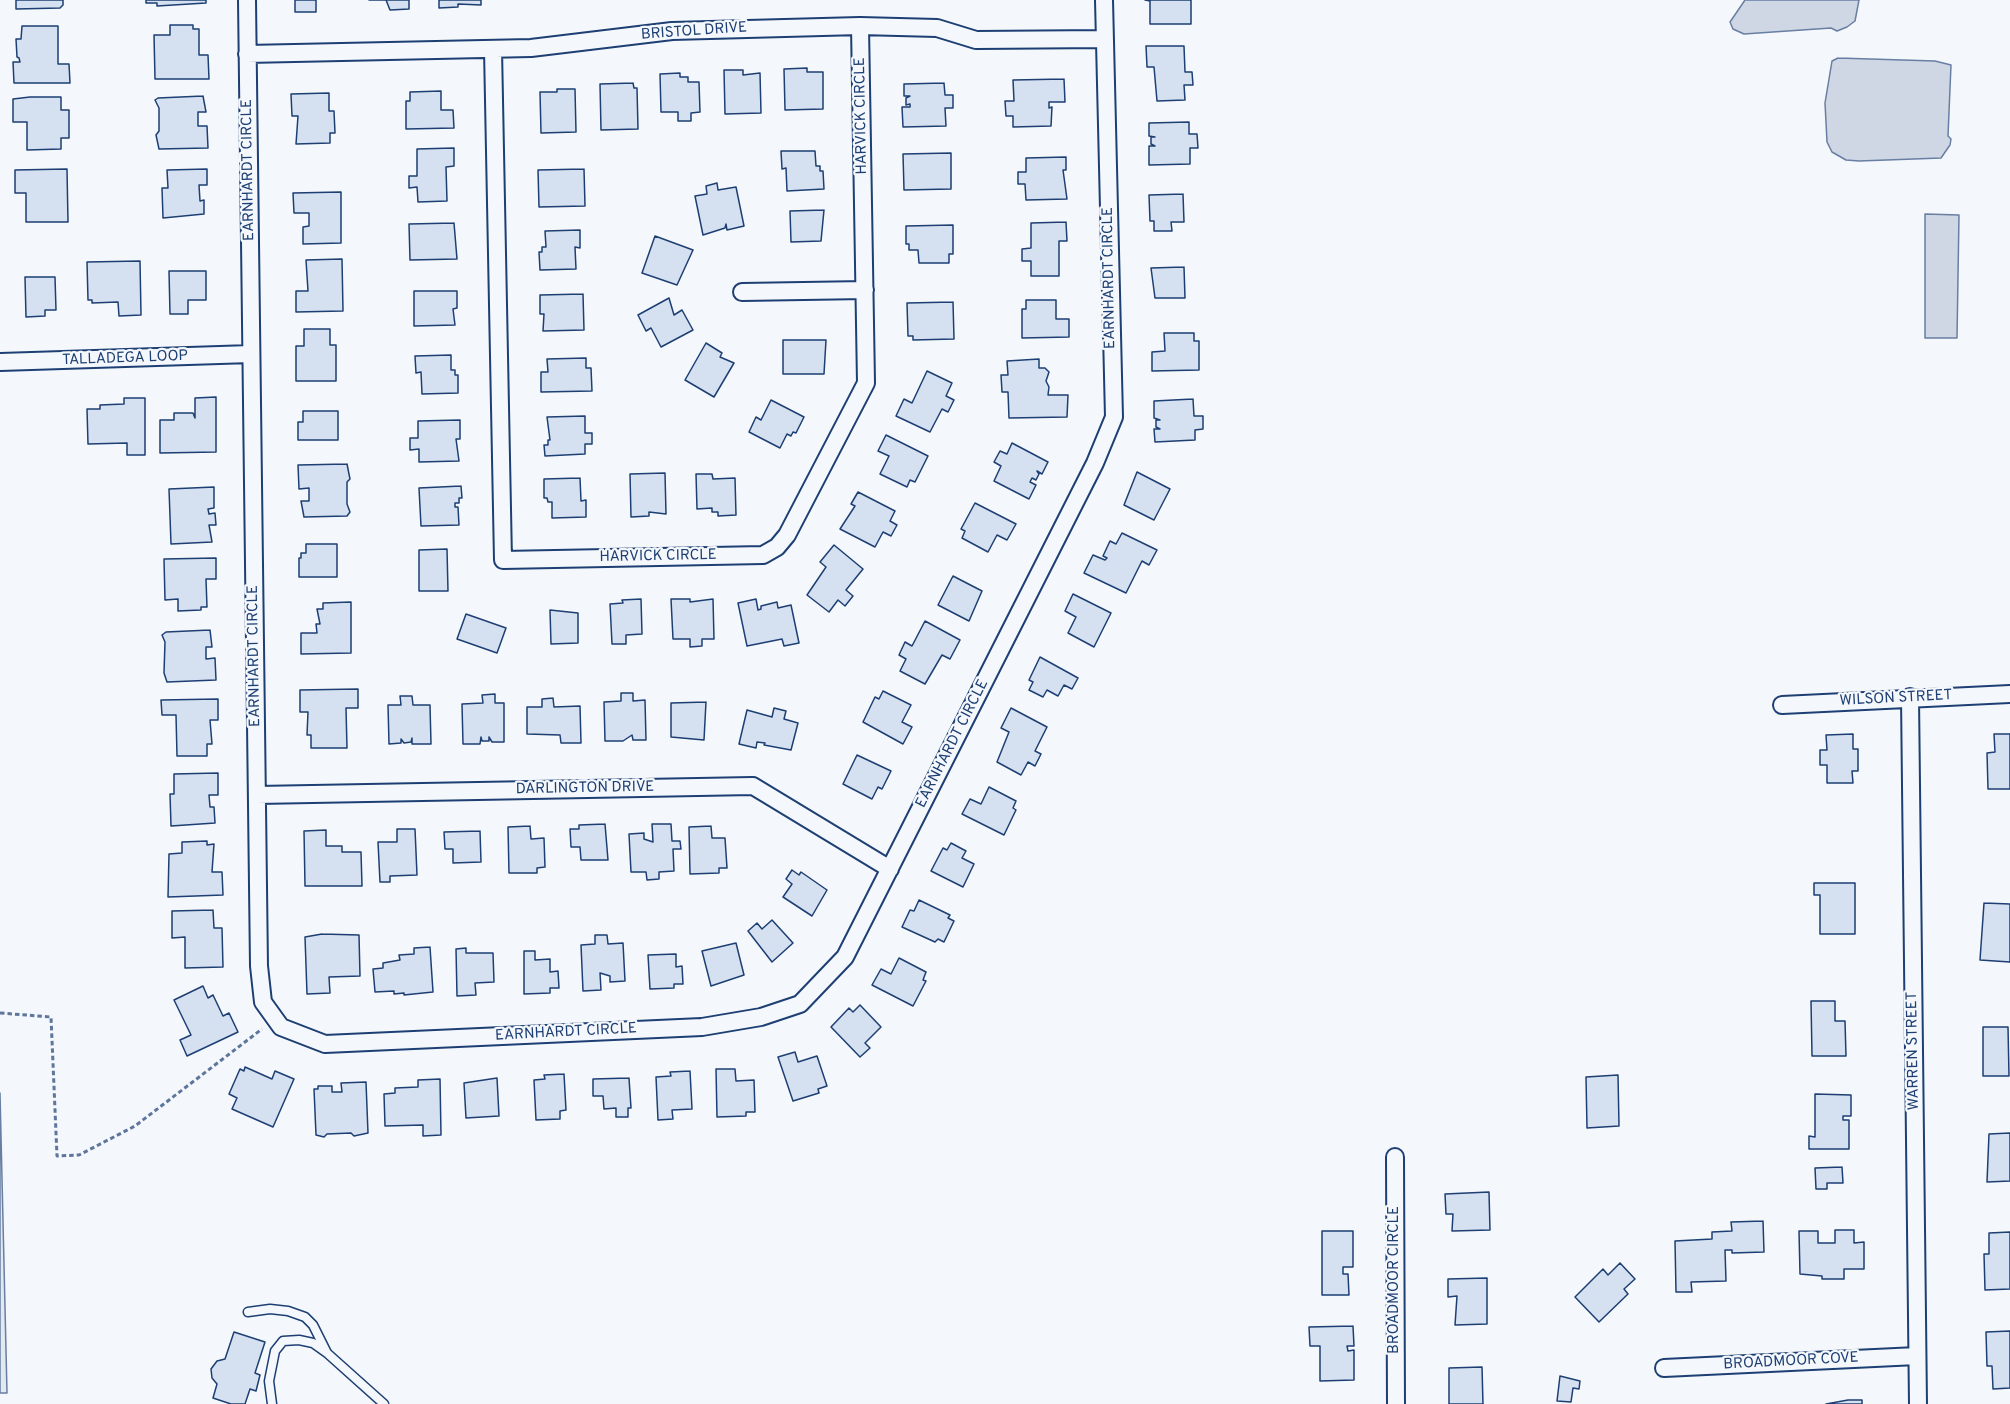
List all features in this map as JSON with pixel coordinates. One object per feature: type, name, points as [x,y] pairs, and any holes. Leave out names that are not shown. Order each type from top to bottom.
[{"type":"street","name":"EARNHARDT CIRCLE","points":[[247,0],[259,966],[263,1002],[281,1027],[326,1044],[702,1027],[761,1017],[800,1004],[845,957],[1095,463],[1114,417],[1104,0]]},
{"type":"street","name":"BRISTOL DRIVE","points":[[247,54],[493,49],[598,42],[672,31],[860,26],[937,28],[976,40],[1104,39]]},
{"type":"street","name":"HARVICK CIRCLE","points":[[493,49],[503,560],[763,555],[777,547],[787,535],[866,383],[860,26]]},
{"type":"street","points":[[742,292],[866,290]]},
{"type":"street","name":"TALLADEGA LOOP","points":[[0,362],[251,354]]},
{"type":"street","name":"WILSON STREET","points":[[1782,705],[1910,697],[2010,694]]},
{"type":"street","name":"WARREN STREET","points":[[1910,697],[1918,1404]]},
{"type":"street","name":"DARLINGTON DRIVE","points":[[257,795],[753,786],[890,869]]},
{"type":"street","name":"BROADMOOR CIRCLE","points":[[1395,1157],[1396,1404]]},
{"type":"street","name":"BROADMOOR COVE","points":[[1664,1368],[1917,1356]]},
{"type":"lane","points":[[248,1312],[279,1310],[305,1317],[314,1325],[327,1353]]},
{"type":"lane","points":[[272,1404],[269,1381],[275,1351],[284,1341],[300,1340],[313,1343],[327,1353],[384,1404]]},
{"type":"path","points":[[0,1012],[51,1017],[57,1156],[80,1155],[135,1126],[275,1019]]},
{"type":"shaded area","points":[[1745,0],[1859,0],[1855,21],[1837,31],[1831,28],[1744,34],[1733,29],[1730,22]]},
{"type":"shaded area","points":[[1838,58],[1935,61],[1951,65],[1948,136],[1951,139],[1950,145],[1941,158],[1859,161],[1846,160],[1832,152],[1827,142],[1825,103],[1832,61]]},
{"type":"shaded area","points":[[1925,214],[1959,215],[1957,338],[1925,338]]},
{"type":"shaded area","points":[[0,1093],[7,1393],[0,1393]]},
{"type":"building","points":[[16,0],[63,0],[63,5],[60,8],[16,9]]},
{"type":"building","points":[[146,0],[206,0],[206,3],[157,6],[157,3],[146,3]]},
{"type":"building","points":[[295,0],[316,0],[316,12],[295,12]]},
{"type":"building","points":[[386,0],[409,0],[409,9],[390,10]]},
{"type":"building","points":[[439,0],[481,0],[481,5],[458,4],[458,7],[439,8]]},
{"type":"building","points":[[1145,0],[1191,0],[1191,24],[1150,24],[1150,1]]},
{"type":"building","points":[[170,25],[193,25],[193,29],[199,29],[199,55],[208,55],[209,79],[155,79],[154,35],[170,35]]},
{"type":"building","points":[[22,26],[58,26],[58,64],[69,64],[70,83],[14,83],[13,62],[20,62],[17,57],[16,39],[21,39]]},
{"type":"building","points":[[1146,46],[1184,46],[1185,72],[1192,72],[1193,85],[1184,85],[1185,100],[1157,101],[1154,67],[1147,67]]},
{"type":"building","points":[[807,68],[807,72],[823,72],[823,109],[785,110],[784,69]]},
{"type":"building","points":[[724,70],[743,70],[743,75],[760,73],[761,113],[725,114]]},
{"type":"building","points":[[680,73],[680,77],[688,77],[688,82],[699,82],[700,112],[691,113],[691,121],[678,121],[678,112],[661,112],[660,74]]},
{"type":"building","points":[[1064,79],[1065,102],[1049,102],[1049,108],[1052,107],[1051,126],[1013,127],[1013,116],[1006,116],[1005,101],[1014,101],[1013,80]]},
{"type":"building","points":[[633,83],[634,88],[637,88],[638,129],[601,130],[600,84]]},
{"type":"building","points":[[944,83],[945,95],[953,95],[953,108],[945,108],[946,126],[903,127],[902,107],[910,107],[910,104],[906,105],[906,98],[910,96],[904,96],[904,84]]},
{"type":"building","points":[[557,89],[575,89],[576,132],[541,133],[540,92],[557,92]]},
{"type":"building","points":[[441,91],[441,110],[453,110],[454,128],[406,129],[406,101],[410,101],[410,92]]},
{"type":"building","points":[[329,93],[329,111],[334,111],[335,133],[330,133],[330,143],[296,144],[298,116],[292,116],[291,94]]},
{"type":"building","points":[[203,96],[206,112],[198,112],[198,126],[207,126],[208,148],[159,149],[156,135],[159,131],[159,108],[155,100]]},
{"type":"building","points":[[61,97],[61,110],[69,110],[69,138],[61,138],[61,149],[27,150],[27,122],[13,122],[13,99]]},
{"type":"building","points":[[1189,122],[1189,134],[1197,134],[1198,148],[1190,148],[1190,164],[1149,165],[1149,146],[1155,146],[1151,144],[1151,137],[1155,137],[1149,136],[1149,123]]},
{"type":"building","points":[[454,148],[454,166],[446,167],[447,201],[418,202],[417,187],[409,188],[409,176],[417,176],[417,149]]},
{"type":"building","points":[[781,151],[815,151],[816,166],[820,166],[820,171],[823,171],[824,189],[787,191],[786,168],[782,169]]},
{"type":"building","points":[[951,153],[951,189],[904,190],[903,154]]},
{"type":"building","points":[[1066,157],[1066,170],[1063,170],[1067,199],[1026,200],[1025,184],[1018,184],[1018,172],[1026,172],[1026,158]]},
{"type":"building","points":[[67,169],[68,222],[26,222],[26,193],[15,193],[15,170]]},
{"type":"building","points":[[207,169],[207,185],[199,185],[200,201],[204,200],[204,214],[163,218],[162,188],[168,188],[167,170]]},
{"type":"building","points":[[584,169],[585,206],[539,207],[538,170]]},
{"type":"building","points":[[717,183],[718,190],[736,187],[744,226],[727,230],[726,224],[725,228],[703,235],[695,196],[707,194],[706,186]]},
{"type":"building","points":[[341,192],[341,243],[303,244],[303,227],[309,226],[309,213],[294,213],[293,193]]},
{"type":"building","points":[[1183,194],[1184,222],[1171,222],[1172,231],[1154,231],[1154,221],[1150,221],[1149,195]]},
{"type":"building","points":[[824,210],[821,241],[791,242],[790,211]]},
{"type":"building","points":[[1066,222],[1067,241],[1059,241],[1059,276],[1031,276],[1031,261],[1022,261],[1022,249],[1031,248],[1031,223]]},
{"type":"building","points":[[454,223],[457,259],[410,260],[409,224]]},
{"type":"building","points":[[953,225],[953,254],[949,254],[949,263],[919,263],[918,250],[909,250],[909,244],[906,244],[906,226]]},
{"type":"building","points":[[580,230],[580,248],[575,247],[576,269],[540,270],[539,252],[542,252],[542,247],[546,247],[545,231]]},
{"type":"building","points":[[655,236],[693,250],[677,285],[642,273]]},
{"type":"building","points":[[342,259],[343,311],[296,312],[296,291],[308,291],[306,260]]},
{"type":"building","points":[[140,261],[141,315],[119,316],[118,302],[92,303],[92,300],[88,300],[87,262]]},
{"type":"building","points":[[1184,267],[1185,298],[1155,298],[1151,268]]},
{"type":"building","points":[[169,271],[206,271],[206,300],[188,300],[188,314],[170,314]]},
{"type":"building","points":[[25,277],[55,277],[56,310],[45,310],[45,316],[26,317]]},
{"type":"building","points":[[414,291],[457,291],[457,308],[453,309],[455,325],[414,326]]},
{"type":"building","points":[[583,294],[584,330],[543,331],[544,314],[540,314],[540,295]]},
{"type":"building","points":[[669,298],[674,315],[682,310],[693,330],[661,347],[651,328],[646,331],[638,315]]},
{"type":"building","points":[[1026,300],[1056,300],[1056,319],[1069,319],[1069,337],[1022,338],[1022,309],[1026,309]]},
{"type":"building","points":[[953,302],[954,339],[913,340],[913,336],[908,336],[907,303]]},
{"type":"building","points":[[304,329],[330,329],[330,345],[336,345],[336,381],[296,381],[296,346],[304,346]]},
{"type":"building","points":[[1164,333],[1194,333],[1194,341],[1199,341],[1199,370],[1152,371],[1152,352],[1165,351]]},
{"type":"building","points":[[783,340],[826,340],[824,374],[783,374]]},
{"type":"building","points":[[706,343],[722,353],[720,357],[734,363],[714,397],[685,380]]},
{"type":"building","points":[[451,355],[451,370],[455,370],[455,375],[458,375],[458,393],[422,394],[421,372],[416,373],[415,356]]},
{"type":"building","points":[[586,358],[586,368],[591,368],[592,391],[541,392],[541,372],[548,372],[547,359]]},
{"type":"building","points":[[1039,359],[1039,368],[1045,368],[1049,372],[1046,381],[1049,387],[1048,395],[1068,395],[1067,417],[1009,418],[1008,392],[1002,392],[1001,375],[1008,375],[1007,361]]},
{"type":"building","points":[[927,371],[952,383],[946,396],[954,400],[948,412],[942,409],[930,432],[896,416],[904,399],[912,403]]},
{"type":"building","points":[[216,397],[216,452],[160,453],[160,420],[174,420],[174,413],[193,413],[195,418],[195,398]]},
{"type":"building","points":[[124,398],[145,398],[145,455],[127,455],[127,443],[88,444],[87,409],[100,409],[100,405],[124,404]]},
{"type":"building","points":[[1193,399],[1194,416],[1203,416],[1203,429],[1195,430],[1195,440],[1155,442],[1154,429],[1160,429],[1156,427],[1156,420],[1160,420],[1154,418],[1154,401]]},
{"type":"building","points":[[771,400],[804,417],[796,433],[793,432],[791,436],[787,434],[780,448],[749,432],[756,417],[761,420]]},
{"type":"building","points":[[303,411],[338,411],[338,440],[298,440],[298,422],[303,422]]},
{"type":"building","points":[[585,416],[585,433],[592,433],[592,444],[585,444],[585,454],[545,456],[544,445],[548,445],[548,440],[550,440],[547,417]]},
{"type":"building","points":[[460,420],[460,439],[456,439],[459,461],[419,462],[419,449],[410,450],[410,438],[418,438],[418,421]]},
{"type":"building","points":[[886,435],[928,456],[915,482],[910,480],[907,487],[880,474],[889,456],[878,451]]},
{"type":"building","points":[[1012,443],[1048,462],[1042,474],[1037,471],[1039,474],[1036,480],[1032,478],[1030,482],[1036,485],[1029,499],[994,481],[1001,466],[994,462],[1000,451],[1007,454]]},
{"type":"building","points":[[347,464],[350,479],[347,482],[347,504],[350,512],[347,516],[304,517],[301,501],[309,501],[309,488],[299,489],[298,465]]},
{"type":"building","points":[[1137,472],[1170,489],[1154,520],[1124,505]]},
{"type":"building","points":[[665,473],[666,514],[649,512],[649,516],[631,517],[630,474]]},
{"type":"building","points":[[696,474],[712,474],[713,479],[735,478],[736,515],[718,516],[718,512],[712,512],[712,508],[697,509]]},
{"type":"building","points":[[580,478],[581,501],[586,500],[586,517],[552,518],[552,502],[544,498],[544,479]]},
{"type":"building","points":[[461,486],[462,498],[459,498],[459,503],[455,503],[455,507],[458,507],[459,525],[421,526],[419,488]]},
{"type":"building","points":[[214,487],[214,508],[208,509],[209,514],[215,513],[216,525],[209,525],[212,542],[171,544],[169,489]]},
{"type":"building","points":[[858,492],[895,511],[890,521],[897,525],[891,536],[883,532],[875,547],[840,529],[855,506],[851,504]]},
{"type":"building","points":[[975,503],[1016,524],[1007,540],[997,535],[988,552],[962,538],[965,531],[961,529]]},
{"type":"building","points":[[1122,533],[1157,550],[1149,565],[1142,561],[1126,593],[1084,573],[1093,555],[1105,560],[1107,558],[1103,556],[1110,541],[1116,544]]},
{"type":"building","points":[[306,544],[337,544],[337,577],[299,577],[299,558],[301,558],[301,553],[306,553]]},
{"type":"building","points":[[834,545],[863,569],[846,590],[853,596],[845,606],[838,600],[829,612],[807,595],[826,567],[820,562]]},
{"type":"building","points":[[447,549],[448,591],[419,591],[419,550]]},
{"type":"building","points":[[216,558],[216,579],[206,579],[207,607],[201,607],[201,610],[178,611],[178,599],[165,600],[164,559]]},
{"type":"building","points":[[953,576],[982,591],[969,621],[938,605]]},
{"type":"building","points":[[1073,594],[1111,613],[1094,647],[1068,633],[1076,617],[1065,611]]},
{"type":"building","points":[[641,599],[642,634],[626,635],[626,644],[612,644],[610,604],[623,603],[622,600]]},
{"type":"building","points":[[671,599],[690,599],[690,602],[713,599],[714,639],[702,639],[702,646],[690,647],[690,639],[673,639]]},
{"type":"building","points":[[756,599],[758,610],[761,606],[777,602],[778,608],[791,605],[799,643],[784,646],[782,639],[747,646],[738,603]]},
{"type":"building","points":[[351,602],[351,653],[301,654],[301,633],[317,633],[316,624],[320,624],[317,609],[323,609],[323,603]]},
{"type":"building","points":[[550,610],[578,613],[578,643],[551,644]]},
{"type":"building","points":[[466,614],[506,628],[497,653],[457,639]]},
{"type":"building","points":[[925,621],[960,640],[950,659],[942,655],[925,684],[900,671],[906,659],[899,655],[905,642],[912,646]]},
{"type":"building","points":[[210,630],[212,647],[206,647],[206,659],[215,658],[216,680],[167,682],[164,673],[165,642],[162,635],[166,632]]},
{"type":"building","points":[[1040,657],[1078,678],[1072,689],[1064,685],[1058,696],[1047,690],[1043,697],[1029,690],[1033,682],[1029,680]]},
{"type":"building","points":[[358,689],[358,708],[346,708],[347,748],[311,748],[311,735],[307,735],[308,712],[300,712],[300,690]]},
{"type":"building","points":[[883,691],[911,705],[902,722],[912,727],[903,744],[863,722],[875,697],[879,699]]},
{"type":"building","points":[[621,693],[633,693],[633,701],[645,700],[646,740],[633,740],[632,735],[623,741],[605,741],[604,702],[621,701]]},
{"type":"building","points":[[495,694],[495,703],[504,703],[504,742],[492,742],[489,737],[489,741],[482,741],[481,737],[480,744],[463,744],[462,704],[483,703],[482,695]]},
{"type":"building","points":[[400,696],[412,696],[413,705],[430,705],[431,744],[412,744],[412,738],[411,742],[404,743],[401,739],[401,743],[389,744],[388,705],[401,705]]},
{"type":"building","points":[[553,698],[554,707],[580,706],[581,743],[561,743],[560,735],[527,734],[527,707],[542,707],[542,699]]},
{"type":"building","points":[[218,699],[218,720],[210,720],[212,744],[207,744],[207,756],[177,756],[176,715],[162,715],[161,700]]},
{"type":"building","points":[[706,702],[704,740],[671,737],[671,703]]},
{"type":"building","points":[[774,708],[786,711],[784,719],[798,723],[791,750],[757,742],[756,748],[739,744],[747,710],[772,717]]},
{"type":"building","points":[[1011,708],[1047,727],[1035,751],[1041,754],[1035,766],[1028,762],[1021,775],[997,762],[1009,732],[1001,728]]},
{"type":"building","points":[[1853,734],[1853,749],[1858,749],[1858,771],[1852,771],[1853,783],[1827,783],[1827,765],[1820,765],[1820,750],[1827,750],[1826,735]]},
{"type":"building","points":[[1994,734],[2010,734],[2010,789],[1988,789],[1987,753],[1995,752]]},
{"type":"building","points":[[857,755],[891,771],[882,789],[878,787],[872,799],[843,784]]},
{"type":"building","points":[[218,773],[218,795],[209,795],[210,807],[214,807],[215,823],[171,826],[170,794],[174,794],[174,774]]},
{"type":"building","points":[[989,787],[1016,801],[1013,808],[1016,810],[1004,835],[962,814],[970,799],[981,804]]},
{"type":"building","points":[[605,824],[608,860],[581,860],[580,847],[571,847],[570,829],[579,829],[579,825]]},
{"type":"building","points":[[652,824],[671,824],[672,841],[680,841],[681,849],[673,849],[674,871],[659,872],[659,879],[647,880],[646,872],[631,872],[629,834],[644,833],[644,839],[653,842]]},
{"type":"building","points":[[530,826],[531,839],[544,838],[545,867],[537,868],[537,873],[509,873],[508,827]]},
{"type":"building","points":[[711,826],[712,838],[725,838],[727,868],[719,868],[719,873],[690,874],[689,827]]},
{"type":"building","points":[[397,829],[415,829],[417,875],[390,876],[390,882],[380,882],[378,842],[397,842]]},
{"type":"building","points":[[326,830],[326,846],[342,846],[342,852],[361,852],[362,886],[305,886],[304,831]]},
{"type":"building","points":[[480,831],[481,862],[453,863],[453,849],[445,849],[444,832]]},
{"type":"building","points":[[207,841],[207,845],[214,844],[212,872],[222,872],[223,895],[168,897],[169,854],[182,853],[182,842]]},
{"type":"building","points":[[951,843],[966,851],[962,858],[974,864],[963,887],[931,871],[943,848],[947,850]]},
{"type":"building","points":[[792,870],[799,875],[801,872],[827,890],[812,916],[783,897],[792,884],[786,879]]},
{"type":"building","points":[[1814,883],[1855,883],[1855,934],[1820,934],[1820,895],[1814,895]]},
{"type":"building","points":[[919,900],[950,915],[948,918],[954,921],[944,942],[938,939],[935,942],[902,927],[910,910],[914,911]]},
{"type":"building","points":[[1984,903],[2010,904],[2010,962],[1980,960]]},
{"type":"building","points":[[213,910],[214,928],[222,928],[223,967],[185,968],[185,937],[172,938],[172,911]]},
{"type":"building","points":[[772,920],[793,943],[772,962],[748,931],[757,923],[762,929]]},
{"type":"building","points":[[322,934],[359,935],[360,976],[329,977],[330,993],[307,994],[305,937]]},
{"type":"building","points":[[595,935],[607,935],[608,944],[623,943],[625,981],[610,982],[610,976],[600,973],[601,990],[583,991],[581,945],[595,944]]},
{"type":"building","points":[[736,943],[744,975],[711,986],[702,951]]},
{"type":"building","points":[[430,947],[433,992],[404,995],[404,993],[394,994],[394,991],[375,992],[373,969],[383,968],[383,963],[400,960],[399,955],[414,954],[414,948]]},
{"type":"building","points":[[466,948],[466,953],[493,953],[494,982],[475,983],[476,995],[457,996],[456,949]]},
{"type":"building","points":[[524,951],[535,951],[535,960],[550,959],[550,972],[558,971],[559,988],[550,988],[550,993],[524,994]]},
{"type":"building","points":[[676,954],[676,967],[682,966],[683,984],[674,984],[674,988],[650,989],[648,955]]},
{"type":"building","points":[[899,958],[926,972],[923,980],[926,981],[913,1006],[872,985],[881,969],[891,974]]},
{"type":"building","points":[[203,986],[208,998],[213,995],[223,1016],[229,1013],[238,1032],[187,1056],[180,1040],[191,1035],[174,1000]]},
{"type":"building","points":[[1811,1001],[1835,1001],[1835,1021],[1845,1021],[1846,1056],[1812,1056]]},
{"type":"building","points":[[860,1005],[881,1027],[865,1043],[870,1048],[860,1057],[831,1027],[849,1008],[853,1012]]},
{"type":"building","points":[[1983,1027],[2008,1027],[2009,1076],[1983,1076]]},
{"type":"building","points":[[795,1052],[798,1062],[817,1056],[827,1086],[818,1089],[819,1093],[793,1101],[778,1057]]},
{"type":"building","points":[[245,1067],[272,1079],[275,1071],[294,1079],[273,1127],[232,1109],[237,1098],[229,1094],[240,1069],[244,1071]]},
{"type":"building","points":[[716,1069],[735,1069],[736,1081],[754,1080],[755,1112],[746,1112],[746,1116],[717,1117]]},
{"type":"building","points":[[690,1071],[692,1109],[672,1110],[673,1119],[658,1120],[656,1077],[671,1076],[670,1072]]},
{"type":"building","points":[[564,1074],[566,1110],[560,1111],[560,1119],[536,1120],[534,1080],[545,1079],[544,1075]]},
{"type":"building","points":[[1618,1075],[1619,1126],[1587,1128],[1586,1077]]},
{"type":"building","points":[[497,1078],[499,1116],[466,1118],[464,1083]]},
{"type":"building","points":[[629,1078],[631,1108],[628,1108],[628,1117],[616,1117],[616,1108],[604,1109],[603,1096],[593,1096],[593,1079]]},
{"type":"building","points":[[440,1079],[441,1135],[423,1136],[423,1125],[385,1126],[384,1094],[395,1093],[395,1088],[418,1087],[418,1080]]},
{"type":"building","points":[[366,1082],[368,1133],[354,1136],[351,1133],[327,1134],[324,1137],[316,1135],[314,1089],[318,1089],[318,1086],[332,1086],[332,1092],[342,1092],[341,1083]]},
{"type":"building","points":[[1815,1094],[1851,1095],[1851,1116],[1843,1116],[1843,1120],[1849,1120],[1849,1149],[1809,1149],[1809,1136],[1815,1137]]},
{"type":"building","points":[[2010,1133],[2010,1181],[1987,1182],[1989,1134]]},
{"type":"building","points":[[1842,1167],[1843,1183],[1827,1183],[1827,1189],[1816,1189],[1815,1168]]},
{"type":"building","points":[[1489,1192],[1490,1230],[1452,1231],[1453,1214],[1446,1214],[1445,1194]]},
{"type":"building","points":[[1763,1221],[1764,1252],[1732,1253],[1732,1250],[1725,1250],[1726,1281],[1691,1282],[1692,1292],[1676,1292],[1675,1241],[1712,1239],[1712,1232],[1732,1231],[1731,1222]]},
{"type":"building","points":[[1835,1230],[1854,1230],[1854,1243],[1864,1242],[1864,1269],[1844,1269],[1844,1279],[1822,1279],[1822,1276],[1800,1274],[1799,1231],[1818,1231],[1818,1243],[1835,1243]]},
{"type":"building","points":[[1322,1231],[1353,1231],[1353,1267],[1343,1267],[1343,1274],[1348,1274],[1349,1295],[1322,1295]]},
{"type":"building","points":[[2010,1232],[2010,1289],[1985,1290],[1984,1254],[1989,1254],[1989,1233]]},
{"type":"building","points":[[1620,1263],[1635,1279],[1624,1289],[1628,1294],[1599,1322],[1575,1297],[1603,1269],[1608,1275]]},
{"type":"building","points":[[1487,1278],[1487,1324],[1455,1325],[1457,1296],[1448,1297],[1448,1279]]},
{"type":"building","points":[[1353,1326],[1354,1346],[1347,1346],[1348,1351],[1354,1350],[1354,1380],[1320,1381],[1320,1346],[1310,1346],[1309,1327]]},
{"type":"building","points":[[2010,1331],[2010,1388],[1993,1389],[1992,1366],[1987,1366],[1986,1332]]},
{"type":"building","points":[[234,1332],[265,1342],[255,1373],[260,1375],[256,1391],[250,1389],[245,1404],[231,1404],[213,1398],[217,1384],[212,1378],[211,1369],[217,1361],[225,1359]]},
{"type":"building","points":[[1482,1367],[1483,1404],[1449,1404],[1449,1368]]},
{"type":"building","points":[[1560,1376],[1580,1381],[1579,1389],[1573,1388],[1571,1402],[1557,1401]]},
{"type":"building","points":[[1862,1400],[1862,1404],[1826,1404]]}]
